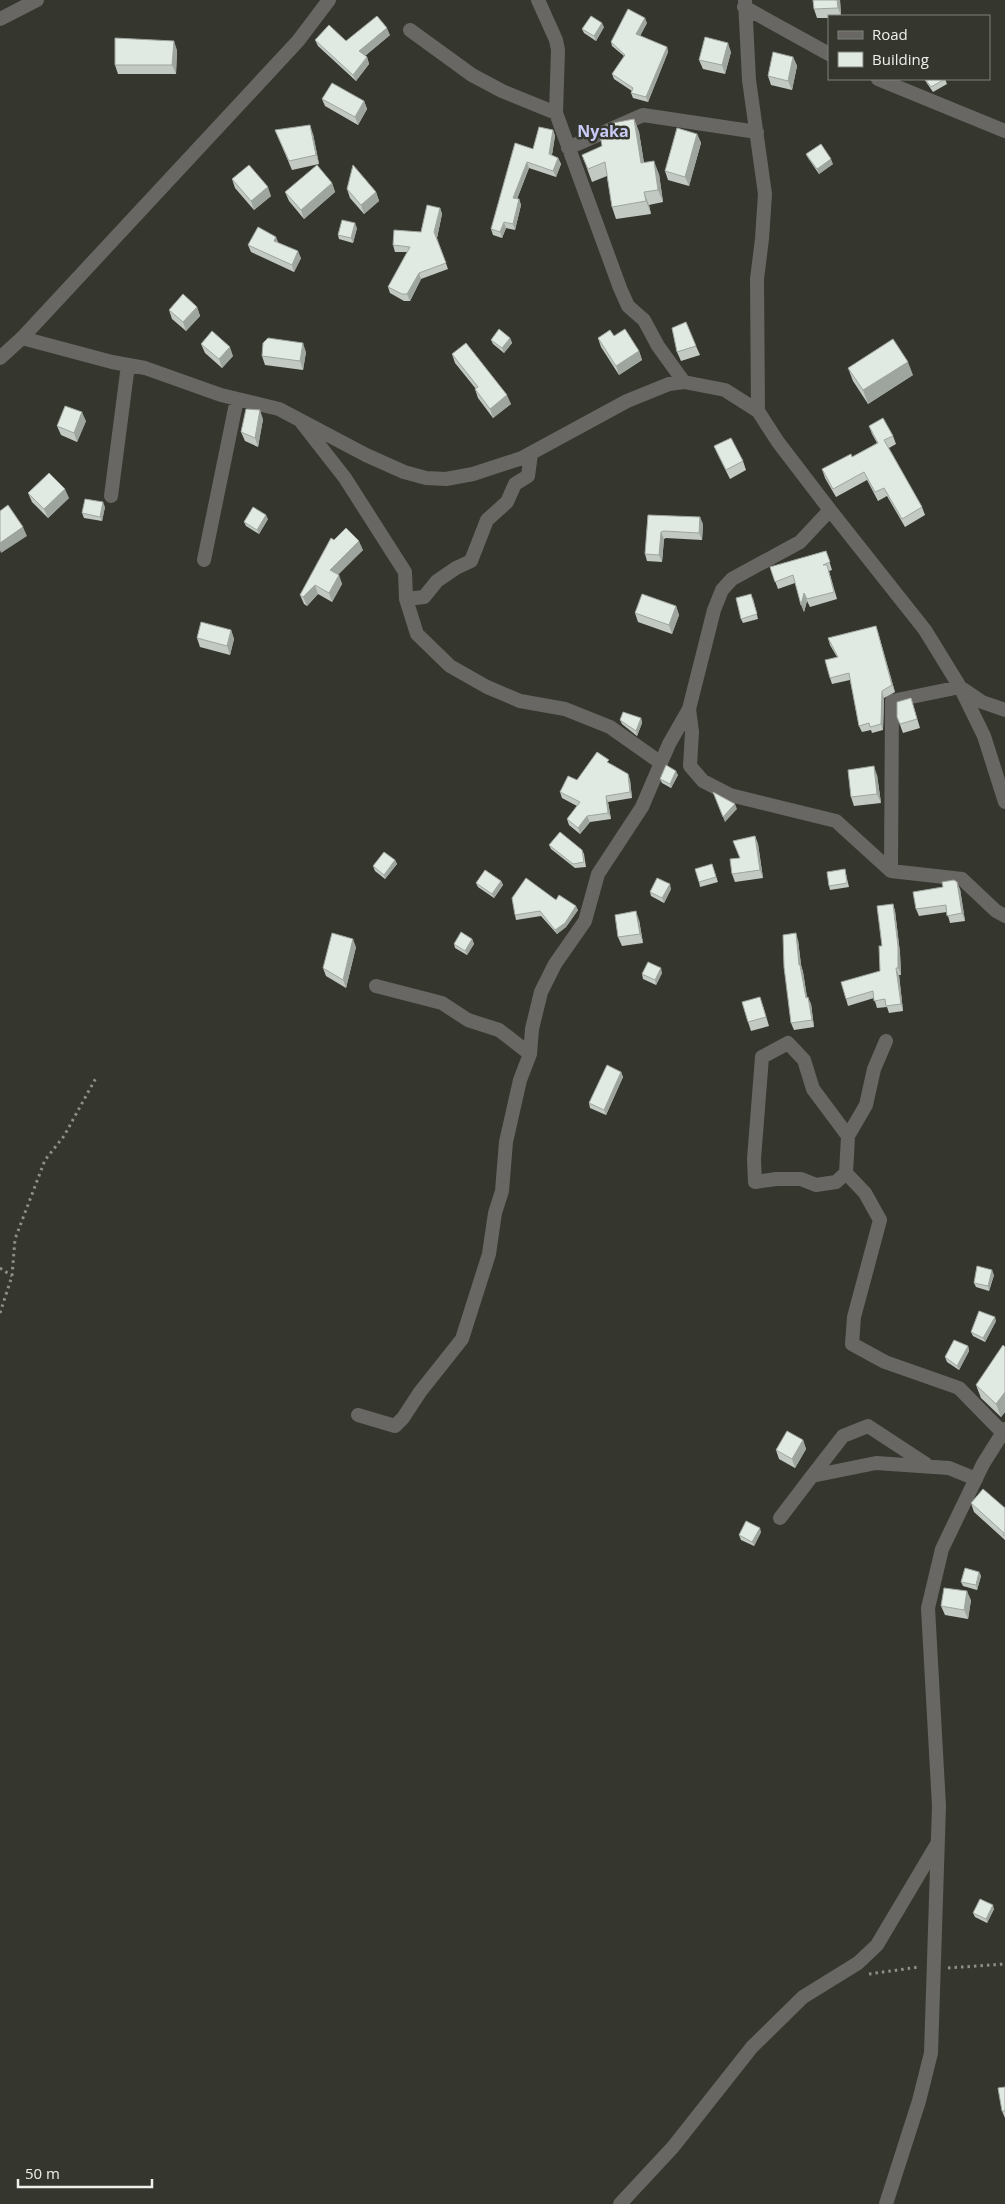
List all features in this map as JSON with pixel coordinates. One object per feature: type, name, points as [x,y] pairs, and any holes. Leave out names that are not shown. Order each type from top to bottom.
[{"type":"street","points":[[0,19],[37,0]]},
{"type":"street","points":[[0,358],[22,338],[298,41],[330,0]]},
{"type":"street","points":[[538,0],[558,50],[556,113],[628,306],[644,320],[658,346],[684,382]]},
{"type":"street","points":[[744,4],[828,53]]},
{"type":"street","points":[[744,4],[749,80],[764,194],[762,240],[757,279],[758,411]]},
{"type":"street","points":[[410,30],[472,75],[502,91],[556,113]]},
{"type":"street","points":[[880,80],[1005,131]]},
{"type":"street","points":[[568,148],[642,115],[757,132]]},
{"type":"street","points":[[22,338],[145,368],[237,399],[273,407],[366,455],[404,472],[426,478],[446,479],[473,474],[531,454],[633,398],[669,384],[684,382],[724,390],[758,411],[778,442],[925,630],[960,687],[984,736],[1005,802]]},
{"type":"street","points":[[111,496],[128,365]]},
{"type":"street","points":[[204,560],[237,399]]},
{"type":"street","points":[[300,420],[345,478],[404,572],[406,599],[417,634],[450,666],[487,688],[520,701],[565,709],[610,727],[661,763]]},
{"type":"street","points":[[406,599],[424,597],[437,581],[456,568],[472,561],[487,520],[507,502],[515,484],[528,476],[531,454]]},
{"type":"street","points":[[358,1415],[395,1426],[462,1339],[489,1254],[495,1213],[502,1192],[506,1142],[520,1080],[530,1054],[532,1028],[541,992],[555,964],[585,921],[598,874],[642,807],[661,763],[689,708],[714,610],[726,584],[800,542],[830,510]]},
{"type":"street","points":[[891,871],[892,701],[960,687],[982,702],[1005,710]]},
{"type":"street","points":[[689,708],[692,732],[690,766],[703,780],[730,795],[836,821],[891,871],[962,879],[996,912],[1005,916]]},
{"type":"street","points":[[376,986],[442,1002],[468,1020],[499,1030],[530,1054]]},
{"type":"street","points":[[848,1136],[812,1089],[804,1060],[788,1043],[762,1056],[754,1159],[755,1182],[776,1179],[801,1180],[816,1185],[836,1182],[846,1173],[848,1136],[866,1105],[874,1069],[886,1040]]},
{"type":"street","points":[[846,1173],[865,1193],[880,1220],[854,1317],[852,1344],[885,1362],[959,1388],[1004,1431],[976,1479],[942,1549],[928,1608],[939,1806],[931,2053],[919,2101],[886,2204]]},
{"type":"street","points":[[780,1518],[843,1436],[868,1426],[929,1466]]},
{"type":"street","points":[[812,1476],[876,1464],[949,1468],[976,1479]]},
{"type":"street","points":[[620,2204],[673,2147],[752,2047],[804,1997],[858,1963],[877,1945],[938,1841]]},
{"type":"path","points":[[0,1313],[12,1276],[15,1240],[45,1160],[64,1136],[97,1076]]},
{"type":"path","points":[[0,1268],[12,1276]]},
{"type":"building","points":[[813,0],[837,0],[838,8],[814,9]]},
{"type":"building","points":[[628,9],[645,18],[636,34],[667,47],[646,97],[631,93],[633,88],[612,74],[625,55],[611,42]]},
{"type":"building","points":[[377,16],[387,28],[359,51],[367,57],[353,75],[315,40],[329,25],[346,41]]},
{"type":"building","points":[[591,16],[602,23],[594,36],[582,29]]},
{"type":"building","points":[[705,37],[728,43],[722,65],[699,60]]},
{"type":"building","points":[[115,38],[174,41],[172,65],[115,65]]},
{"type":"building","points":[[773,52],[793,57],[788,81],[768,76]]},
{"type":"building","points":[[926,80],[943,80],[931,87]]},
{"type":"building","points":[[332,83],[364,101],[355,117],[322,99]]},
{"type":"building","points":[[634,119],[641,163],[654,161],[658,190],[644,192],[646,201],[612,207],[605,162],[588,169],[582,155],[602,146],[599,129],[613,123]]},
{"type":"building","points":[[310,125],[316,155],[289,161],[275,130]]},
{"type":"building","points":[[539,127],[553,130],[549,154],[558,158],[553,171],[527,162],[513,198],[519,199],[513,224],[504,222],[500,232],[491,229],[515,143],[533,149]]},
{"type":"building","points":[[677,128],[697,134],[685,177],[665,171]]},
{"type":"building","points":[[821,144],[831,159],[817,169],[806,154]]},
{"type":"building","points":[[249,165],[268,187],[251,201],[232,179]]},
{"type":"building","points":[[317,165],[332,183],[301,210],[285,192]]},
{"type":"building","points":[[353,165],[376,192],[361,205],[347,189]]},
{"type":"building","points":[[427,205],[440,208],[434,232],[446,263],[419,273],[407,294],[402,294],[388,287],[410,247],[393,245],[394,230],[421,232]]},
{"type":"building","points":[[342,220],[355,223],[351,238],[338,235]]},
{"type":"building","points":[[258,227],[276,237],[274,241],[298,251],[292,265],[248,245]]},
{"type":"building","points":[[183,294],[197,307],[183,322],[169,310]]},
{"type":"building","points":[[686,322],[696,346],[677,352],[672,328]]},
{"type":"building","points":[[499,329],[510,338],[502,348],[491,340]]},
{"type":"building","points":[[625,329],[639,351],[616,366],[598,338],[610,330],[614,336]]},
{"type":"building","points":[[212,331],[230,347],[219,359],[201,344]]},
{"type":"building","points":[[268,338],[303,343],[300,361],[262,356],[263,343]]},
{"type":"building","points":[[893,339],[908,362],[863,390],[848,368]]},
{"type":"building","points":[[466,343],[507,395],[490,409],[475,389],[478,387],[452,354]]},
{"type":"building","points":[[65,406],[82,412],[74,433],[57,426]]},
{"type":"building","points":[[246,409],[260,410],[255,438],[241,432]]},
{"type":"building","points":[[883,418],[893,436],[884,440],[922,507],[902,519],[884,488],[875,492],[864,472],[833,489],[822,469],[851,454],[852,457],[878,443],[869,426]]},
{"type":"building","points":[[731,438],[743,461],[726,470],[714,446]]},
{"type":"building","points":[[49,473],[65,489],[44,509],[28,493]]},
{"type":"building","points":[[85,499],[103,502],[100,517],[82,513]]},
{"type":"building","points":[[8,505],[23,527],[0,543],[0,511]]},
{"type":"building","points":[[253,507],[266,515],[257,530],[244,522]]},
{"type":"building","points":[[648,515],[700,517],[699,533],[661,532],[659,555],[645,554]]},
{"type":"building","points":[[346,528],[359,541],[330,570],[339,575],[329,593],[315,585],[303,597],[300,595],[331,538],[334,540]]},
{"type":"building","points":[[826,551],[830,562],[823,565],[827,565],[834,592],[807,599],[804,593],[801,605],[793,575],[775,582],[770,567]]},
{"type":"building","points":[[642,594],[676,606],[669,625],[635,613]]},
{"type":"building","points":[[751,594],[757,614],[741,619],[736,598]]},
{"type":"building","points":[[201,622],[231,630],[227,646],[197,638]]},
{"type":"building","points":[[876,626],[892,685],[882,691],[881,724],[870,727],[869,723],[859,726],[849,673],[830,678],[825,660],[838,657],[828,638]]},
{"type":"building","points":[[911,698],[917,719],[900,724],[897,717],[897,702]]},
{"type":"building","points":[[623,712],[641,718],[636,731],[620,720]]},
{"type":"building","points":[[597,752],[609,760],[607,762],[628,774],[630,792],[606,796],[608,813],[587,816],[578,828],[567,819],[580,802],[560,792],[568,776],[577,780]]},
{"type":"building","points":[[666,765],[676,771],[670,784],[660,779]]},
{"type":"building","points":[[874,766],[877,794],[851,797],[848,770]]},
{"type":"building","points":[[713,792],[735,804],[723,817]]},
{"type":"building","points":[[560,832],[582,850],[584,862],[573,864],[549,845]]},
{"type":"building","points":[[755,836],[760,870],[732,874],[730,859],[740,858],[733,841]]},
{"type":"building","points":[[384,852],[395,860],[384,875],[373,866]]},
{"type":"building","points":[[712,864],[716,877],[699,882],[695,869]]},
{"type":"building","points":[[845,869],[847,883],[829,886],[827,872]]},
{"type":"building","points":[[485,870],[501,881],[492,894],[476,883]]},
{"type":"building","points":[[526,878],[556,900],[559,895],[576,906],[565,923],[555,930],[540,911],[515,915],[512,898]]},
{"type":"building","points":[[657,878],[670,884],[662,898],[650,892]]},
{"type":"building","points":[[954,880],[957,882],[962,913],[947,916],[946,905],[916,909],[913,892],[943,887],[942,882]]},
{"type":"building","points":[[893,904],[898,946],[898,968],[896,968],[901,1004],[886,1006],[885,999],[874,1001],[873,991],[846,999],[841,982],[880,971],[879,946],[882,946],[877,906]]},
{"type":"building","points":[[636,911],[640,934],[618,937],[615,915]]},
{"type":"building","points":[[461,932],[472,939],[465,951],[454,944]]},
{"type":"building","points":[[332,933],[353,939],[343,980],[323,968]]},
{"type":"building","points":[[796,933],[799,965],[812,1020],[791,1023],[784,967],[783,935]]},
{"type":"building","points":[[648,962],[661,968],[655,980],[642,974]]},
{"type":"building","points":[[760,997],[766,1017],[748,1022],[742,1002]]},
{"type":"building","points":[[607,1065],[621,1072],[604,1110],[589,1103]]},
{"type":"building","points":[[977,1266],[992,1270],[988,1286],[974,1283]]},
{"type":"building","points":[[979,1311],[995,1317],[983,1338],[971,1332]]},
{"type":"building","points":[[954,1340],[968,1346],[957,1366],[945,1357]]},
{"type":"building","points":[[1003,1345],[1005,1347],[1005,1392],[996,1404],[976,1385]]},
{"type":"building","points":[[787,1431],[803,1440],[792,1459],[776,1450]]},
{"type":"building","points":[[983,1489],[1005,1508],[1005,1536],[971,1503]]},
{"type":"building","points":[[746,1521],[760,1528],[752,1542],[739,1535]]},
{"type":"building","points":[[965,1568],[979,1572],[976,1585],[961,1582]]},
{"type":"building","points":[[944,1588],[967,1591],[964,1610],[941,1606]]},
{"type":"building","points":[[980,1899],[993,1905],[986,1919],[973,1913]]},
{"type":"building","points":[[1005,2087],[1005,2111],[1002,2111],[998,2088]]},
{"type":"district","name":"Nyaka","points":[[603,131]]}]
